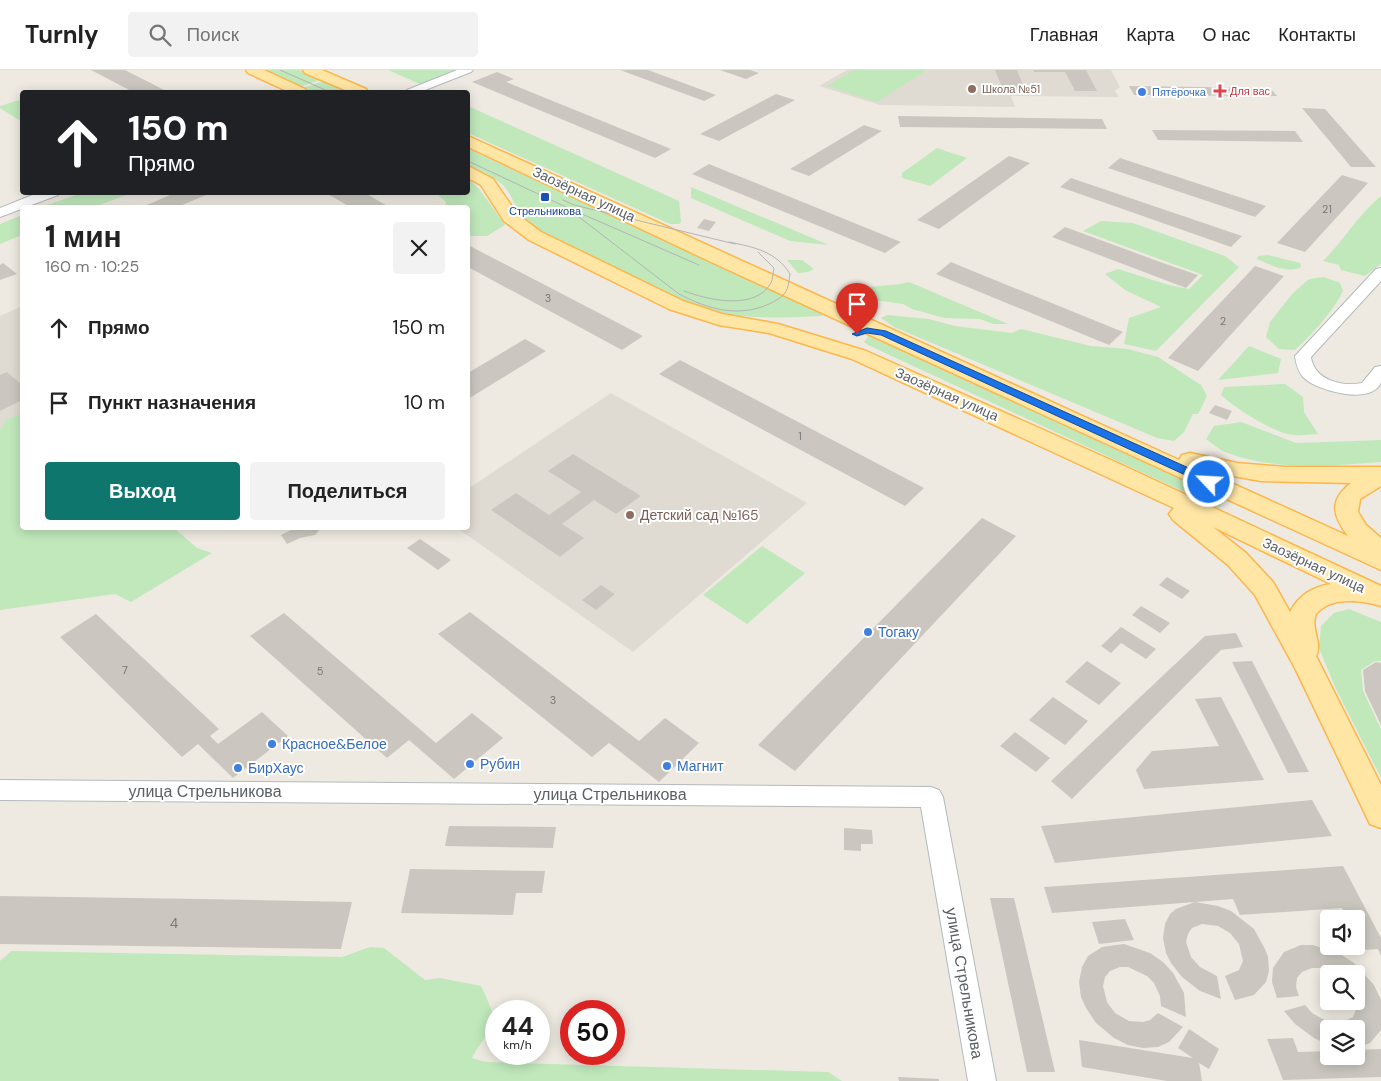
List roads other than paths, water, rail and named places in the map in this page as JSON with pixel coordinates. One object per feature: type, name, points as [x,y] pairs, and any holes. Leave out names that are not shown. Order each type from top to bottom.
[{"type":"main road","points":[[254,70],[296,90]]},
{"type":"main road","points":[[310,70],[356,90]]},
{"type":"main road","name":"Заозёрная улица","points":[[470,142],[1381,561]]},
{"type":"main road","name":"Заозёрная улица","points":[[470,172],[487,182],[510,217],[535,236],[676,304],[725,320],[771,328],[859,355],[1114,470],[1381,597]]},
{"type":"main road","points":[[771,328],[826,322],[837,317],[840,313]]},
{"type":"main road","points":[[859,355],[849,343],[851,338],[867,331],[883,333]]},
{"type":"main road","points":[[1106,434],[1215,467],[1251,473],[1304,476],[1381,476]]},
{"type":"main road","points":[[1114,470],[1206,532],[1237,559],[1264,589],[1307,664],[1381,815]]},
{"type":"main road","points":[[1381,476],[1361,484],[1350,493],[1345,506],[1350,522],[1366,540],[1381,551]]},
{"type":"main road","points":[[1307,664],[1300,619],[1307,605],[1317,597],[1336,592],[1354,592],[1381,597]]},
{"type":"street","points":[[416,90],[467,70]]},
{"type":"street","points":[[20,205],[45,195]]},
{"type":"street","points":[[0,213],[20,205]]},
{"type":"street","points":[[1381,272],[1303,356],[1302,364],[1310,375],[1322,382],[1349,390],[1368,387],[1381,371]]},
{"type":"street","name":"улица Стрельникова","points":[[0,790],[931,797],[982,1081]]},
{"type":"tram line","points":[[280,70],[325,90]]},
{"type":"tram line","points":[[470,162],[566,207],[679,294],[701,304],[723,310],[746,310],[769,304],[785,293],[790,274],[778,260],[755,248],[729,242]]},
{"type":"tram line","points":[[563,200],[574,205],[735,244]]},
{"type":"tram line","points":[[582,214],[699,265]]},
{"type":"tram line","points":[[684,291],[718,300],[730,301],[743,300],[764,292],[771,283],[774,268],[758,252]]},
{"type":"place","name":"Школа №51","points":[[972,89]]},
{"type":"place","name":"Для вас","points":[[1220,91]]},
{"type":"place","name":"Пятёрочка","points":[[1142,92]]},
{"type":"place","name":"Стрельникова","points":[[545,197]]},
{"type":"place","name":"Детский сад №165","points":[[630,515]]},
{"type":"place","name":"Тогаку","points":[[868,632]]},
{"type":"place","name":"Красное&Белое","points":[[272,744]]},
{"type":"place","name":"Рубин","points":[[470,764]]},
{"type":"place","name":"Магнит","points":[[667,766]]},
{"type":"place","name":"БирХаус","points":[[238,768]]}]
